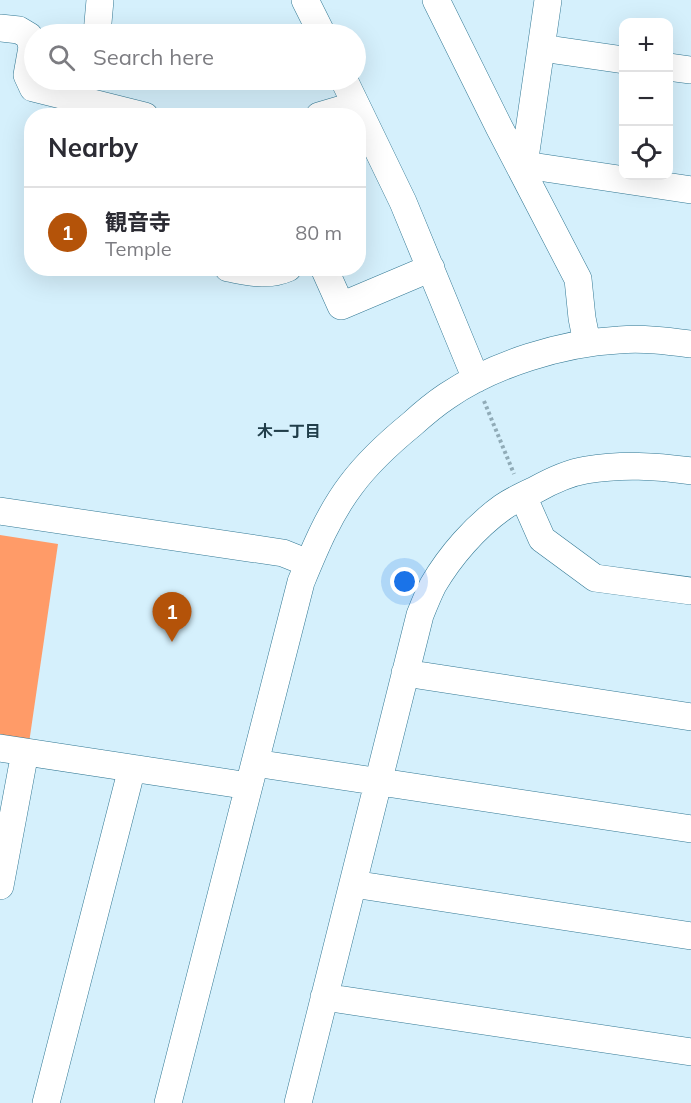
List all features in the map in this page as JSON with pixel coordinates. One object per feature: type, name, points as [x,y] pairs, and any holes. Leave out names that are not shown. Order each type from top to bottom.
[{"type":"street","points":[[98,24],[100,0]]},
{"type":"street","points":[[436,0],[578,279],[587,343]]},
{"type":"street","points":[[521,164],[548,0]]},
{"type":"street","points":[[0,28],[19,30],[24,33]]},
{"type":"street","points":[[541,48],[619,59]]},
{"type":"street","points":[[673,68],[691,70]]},
{"type":"street","points":[[70,90],[89,91],[127,108]]},
{"type":"street","points":[[349,90],[357,108]]},
{"type":"street","points":[[346,108],[356,105]]},
{"type":"street","points":[[366,126],[403,202],[479,388]]},
{"type":"street","points":[[521,164],[691,190]]},
{"type":"street","points":[[327,276],[340,306],[430,268]]},
{"type":"street","points":[[168,1103],[301,582],[329,519],[350,486],[368,464],[424,413],[448,395],[479,388],[504,367],[560,348],[587,343],[638,340],[691,344]]},
{"type":"street","points":[[306,1102],[324,997],[405,673],[420,615],[444,567],[458,549],[502,507],[556,479],[584,470],[634,465],[691,471]]},
{"type":"street","points":[[523,496],[542,539],[596,578],[691,591]]},
{"type":"street","points":[[0,511],[284,553],[308,563]]},
{"type":"street","points":[[405,673],[691,717]]},
{"type":"street","points":[[0,886],[7,747],[132,768],[379,783],[691,829]]},
{"type":"street","points":[[46,1103],[132,768]]},
{"type":"street","points":[[353,884],[691,936]]},
{"type":"street","points":[[324,997],[691,1052]]},
{"type":"path","points":[[479,388],[523,496]]},
{"type":"shaded area","points":[[0,535],[58,544],[29,743],[0,739]]},
{"type":"place","name":"観音寺","points":[[172,642]]},
{"type":"district","name":"木一丁目","points":[[289,431]]}]
